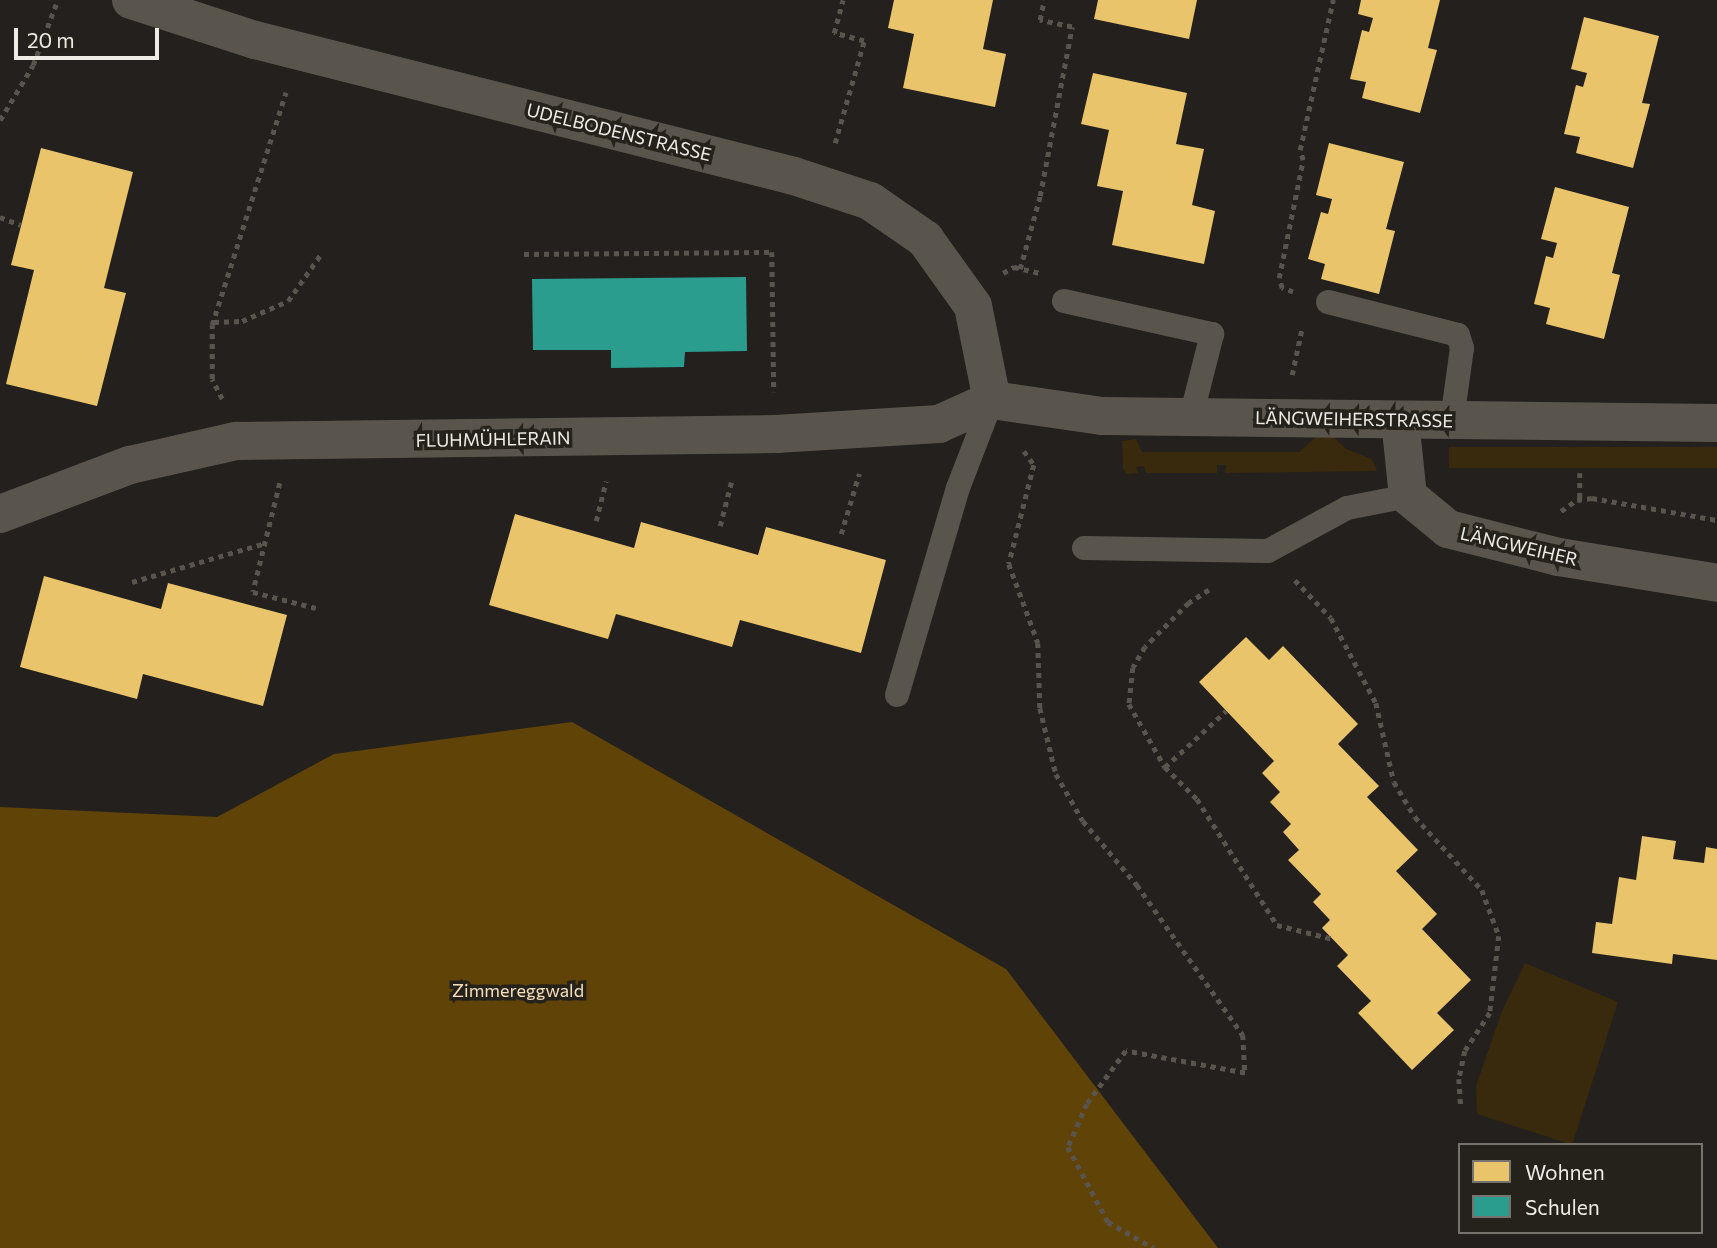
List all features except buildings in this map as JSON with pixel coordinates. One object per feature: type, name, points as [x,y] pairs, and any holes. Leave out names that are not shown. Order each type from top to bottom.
[{"type":"street","name":"UDELBODENSTRASSE","points":[[131,0],[255,40],[794,176],[870,201],[926,239],[972,306],[992,400]]},
{"type":"street","name":"LÄNGWEIHERSTRASSE","points":[[992,400],[1102,416],[1717,423]]},
{"type":"street","name":"FLUHMÜHLERAIN","points":[[0,514],[130,465],[236,441],[776,434],[939,424],[992,400]]},
{"type":"street","points":[[1400,420],[1408,496]]},
{"type":"street","name":"LÄNGWEIHER","points":[[1408,496],[1448,529],[1559,557],[1717,583]]},
{"type":"lane","points":[[1319,300],[1458,335],[1462,348],[1452,421]]},
{"type":"lane","points":[[1064,301],[1212,334],[1191,418]]},
{"type":"lane","points":[[897,695],[958,488],[992,400]]},
{"type":"lane","points":[[1084,548],[1268,551],[1347,508],[1408,496]]},
{"type":"path","points":[[837,137],[864,41],[834,33],[843,0]]},
{"type":"path","points":[[1020,269],[1040,196],[1072,27],[1040,20],[1045,0]]},
{"type":"path","points":[[1282,419],[1319,300],[1284,290],[1279,278],[1303,160],[1300,150],[1333,0]]},
{"type":"path","points":[[0,120],[33,65],[56,5]]},
{"type":"path","points":[[224,402],[212,379],[214,322],[290,78]]},
{"type":"path","points":[[0,217],[21,225]]},
{"type":"path","points":[[524,254],[772,252],[774,405]]},
{"type":"path","points":[[214,322],[242,321],[288,301],[321,254]]},
{"type":"path","points":[[965,295],[1014,267],[1041,272],[1064,301]]},
{"type":"path","points":[[992,400],[1034,465],[1009,564],[1038,643],[1040,708],[1056,774],[1083,821],[1137,885],[1243,1035],[1245,1073],[1126,1051],[1087,1104],[1068,1147],[1108,1222],[1154,1248]]},
{"type":"path","points":[[841,534],[863,461]]},
{"type":"path","points":[[283,470],[253,592],[316,608]]},
{"type":"path","points":[[1580,473],[1580,499]]},
{"type":"path","points":[[720,526],[733,476]]},
{"type":"path","points":[[596,521],[607,477]]},
{"type":"path","points":[[1557,514],[1580,499],[1717,520]]},
{"type":"path","points":[[132,582],[266,543]]},
{"type":"path","points":[[1268,551],[1331,618],[1376,703],[1394,782],[1415,817],[1482,890],[1499,936],[1490,1013],[1465,1051],[1459,1079],[1461,1107]]},
{"type":"path","points":[[1212,588],[1189,603],[1145,647],[1133,668],[1129,704],[1165,767],[1198,799],[1277,925],[1333,939]]},
{"type":"path","points":[[1165,767],[1226,711]]},
{"type":"shaded area","points":[[1325,429],[1346,449],[1372,459],[1377,471],[1225,473],[1226,465],[1217,465],[1217,473],[1146,473],[1144,466],[1136,467],[1138,473],[1127,474],[1123,468],[1122,441],[1136,439],[1142,452],[1299,452]]},
{"type":"shaded area","points":[[1449,447],[1717,447],[1717,468],[1449,468]]},
{"type":"shaded area","points":[[1525,963],[1618,1002],[1573,1143],[1477,1114],[1476,1086],[1502,1011]]},
{"type":"green space","name":"Zimmereggwald","points":[[572,722],[1006,969],[1218,1248],[0,1248],[0,807],[217,817],[334,754]]}]
